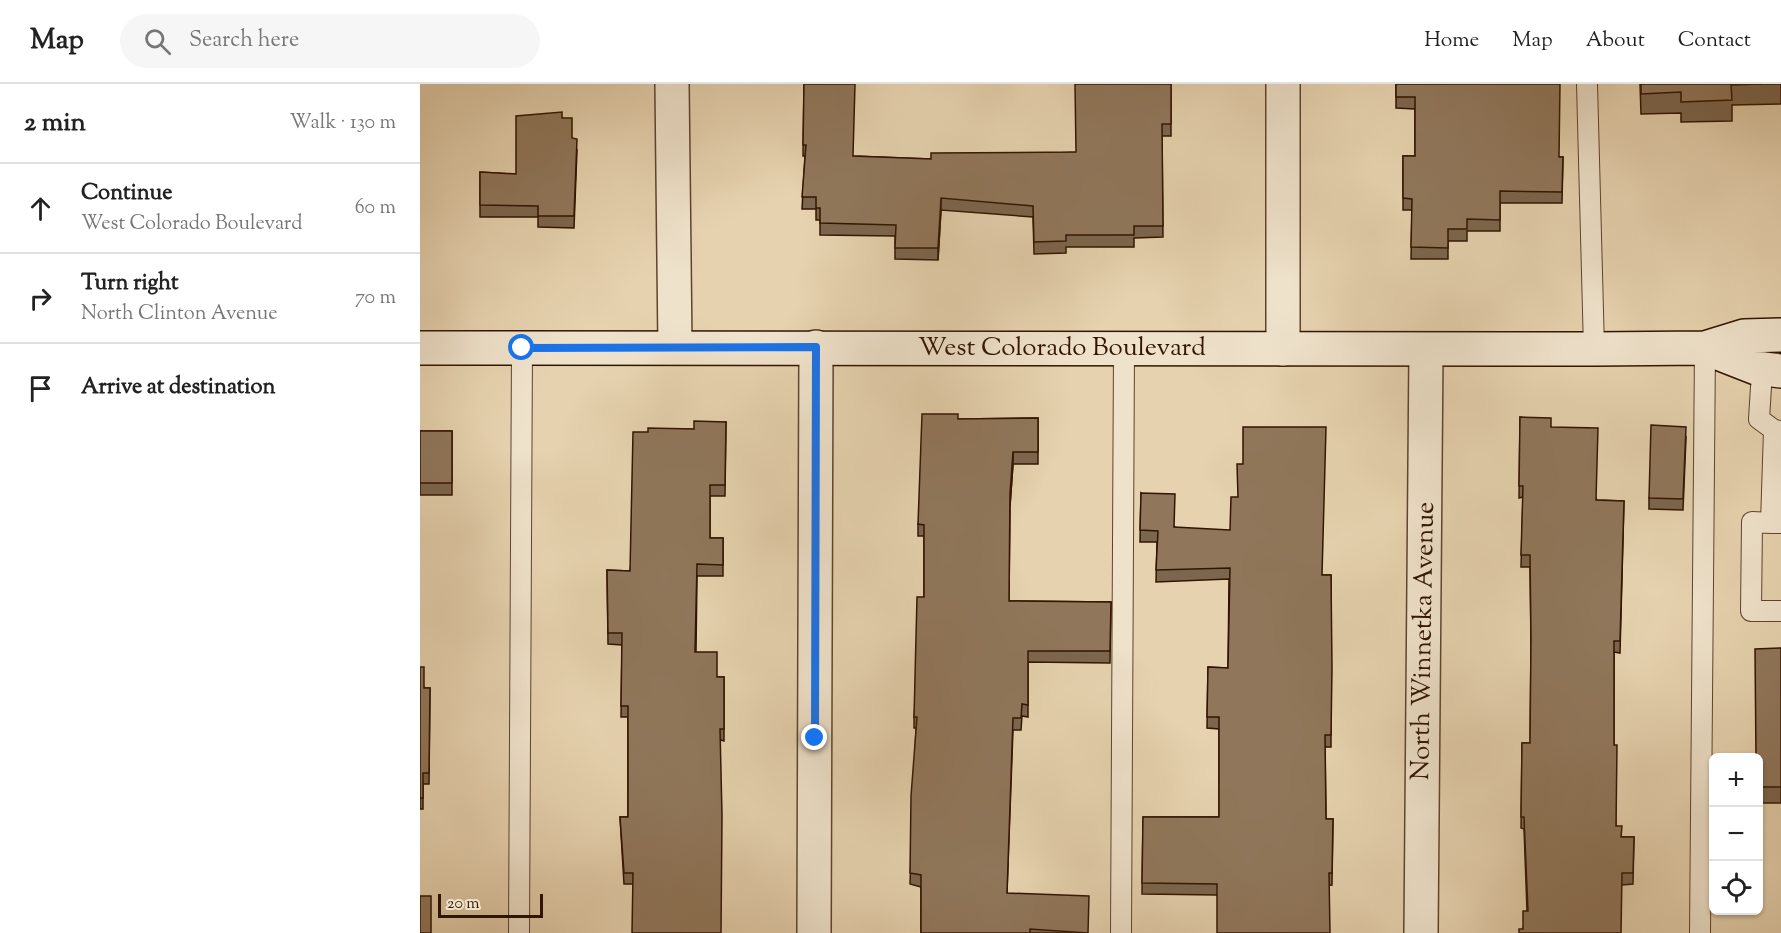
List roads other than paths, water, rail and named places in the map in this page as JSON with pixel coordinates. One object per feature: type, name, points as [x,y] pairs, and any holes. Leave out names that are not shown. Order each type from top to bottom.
[{"type":"street","points":[[672,84],[675,347]]},
{"type":"street","points":[[1283,84],[1283,349]]},
{"type":"street","name":"West Colorado Boulevard","points":[[420,348],[1426,350],[1705,348],[1744,336],[1781,335]]},
{"type":"street","points":[[814,933],[816,347]]},
{"type":"street","name":"West Colorado Boulevard","points":[[1705,348],[1756,368],[1771,379]]},
{"type":"street","name":"North Winnetka Avenue","points":[[1421,933],[1426,350]]},
{"type":"lane","points":[[1587,84],[1594,349]]},
{"type":"lane","points":[[519,933],[522,348]]},
{"type":"lane","points":[[1700,933],[1705,348]]},
{"type":"lane","points":[[1121,933],[1124,349]]},
{"type":"lane","points":[[1771,379],[1759,419],[1778,430],[1776,523],[1752,522],[1751,611],[1781,611]]}]
